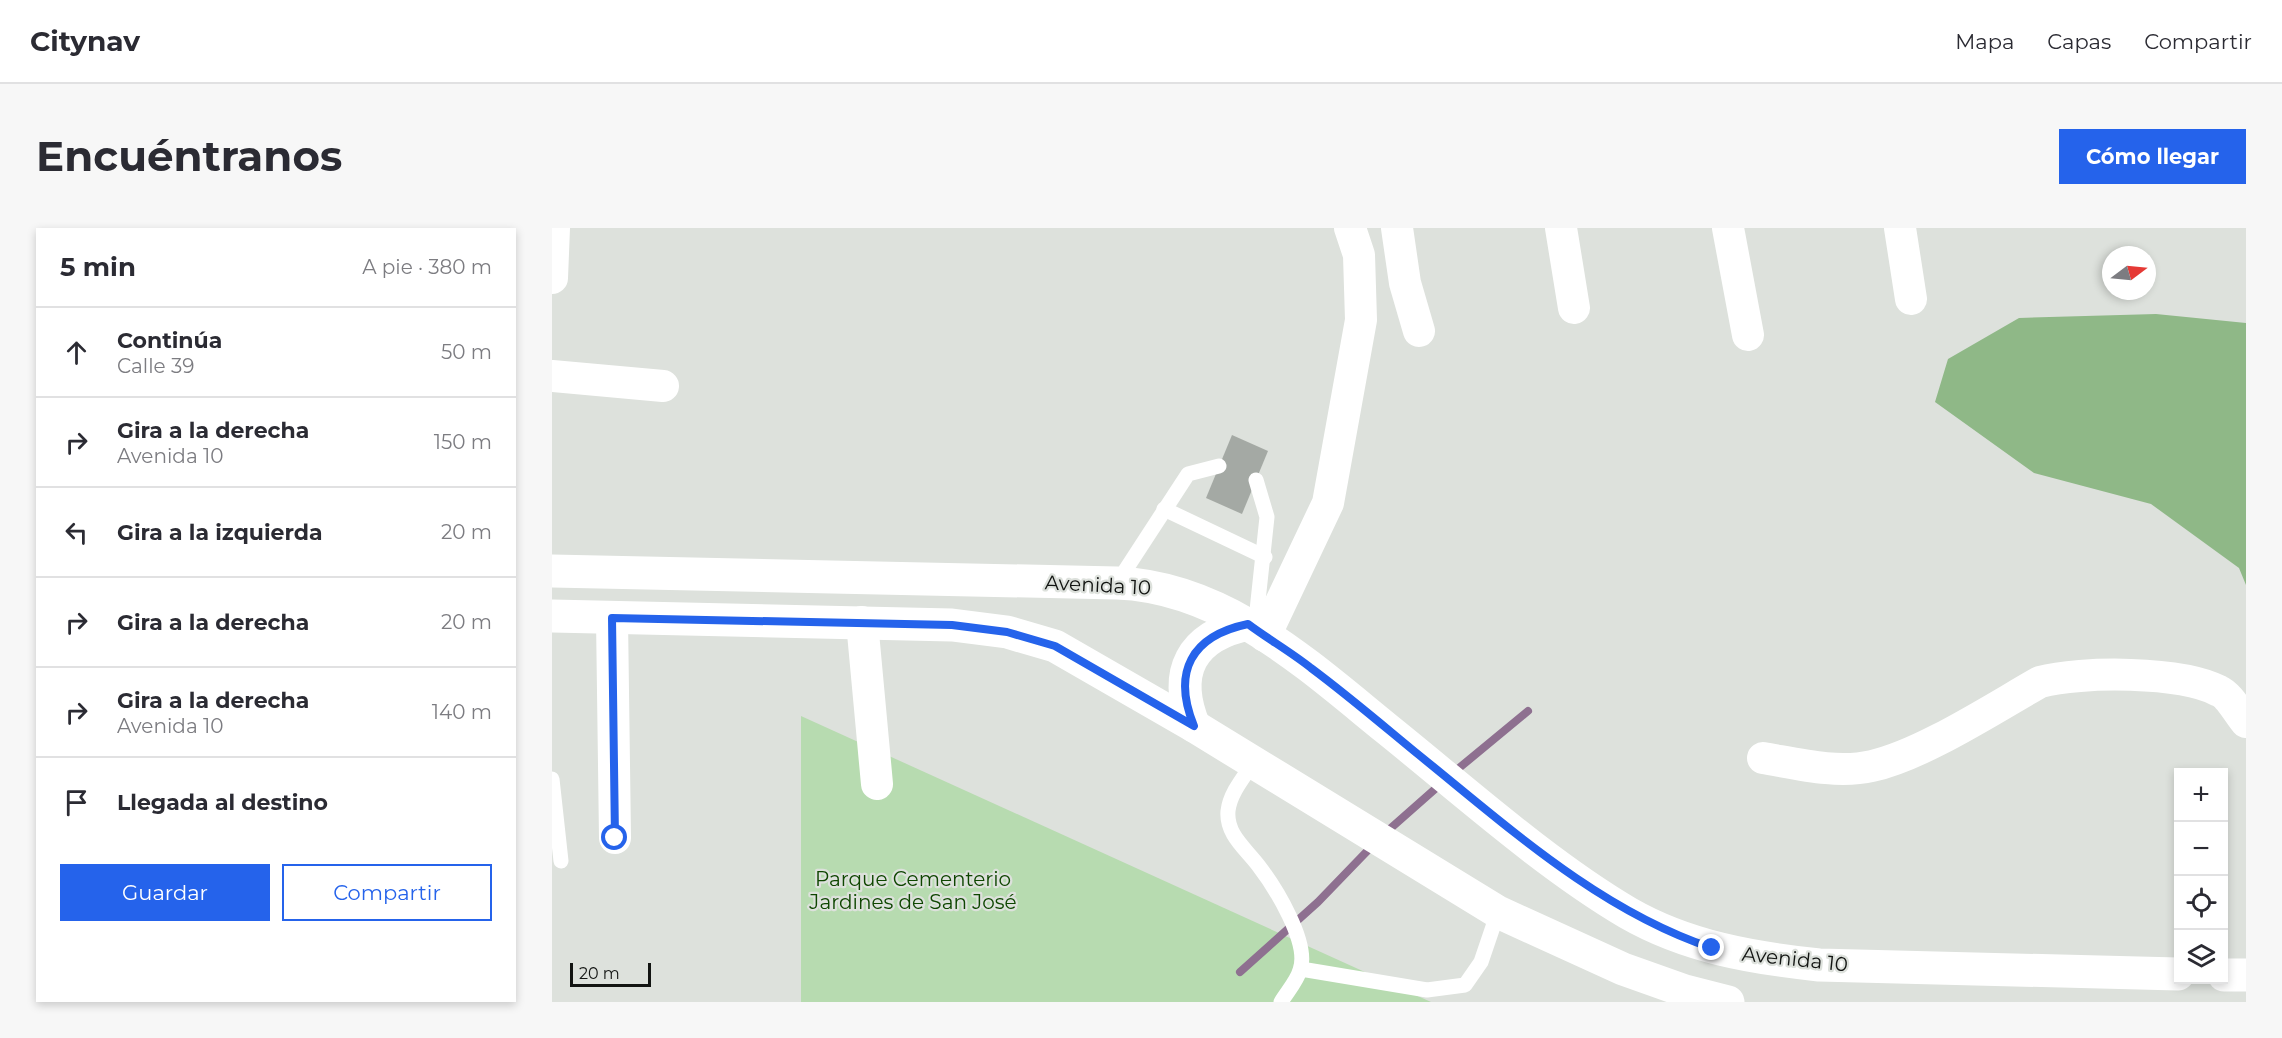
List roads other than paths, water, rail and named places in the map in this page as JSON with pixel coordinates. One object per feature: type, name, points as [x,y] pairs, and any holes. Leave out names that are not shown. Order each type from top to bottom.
[{"type":"main road","name":"Avenida 10","points":[[552,571],[1117,583],[1170,590],[1207,603],[1256,629],[1311,668],[1514,831],[1629,913],[1674,935],[1712,948],[1769,959],[1819,965],[2174,974]]},
{"type":"main road","points":[[552,616],[952,625],[1007,632],[1055,646],[1194,726],[1498,912],[1623,969],[1685,991],[1728,1002]]},
{"type":"main road","points":[[1194,726],[1185,705],[1184,681],[1191,659],[1205,640],[1225,628],[1256,629]]},
{"type":"main road","points":[[2228,975],[2246,975]]},
{"type":"street","points":[[552,278],[554,228]]},
{"type":"street","points":[[1256,629],[1328,503],[1361,320],[1359,255],[1350,228]]},
{"type":"street","points":[[1397,228],[1405,283],[1419,331]]},
{"type":"street","points":[[1561,228],[1574,308]]},
{"type":"street","points":[[1728,228],[1748,335]]},
{"type":"street","points":[[1900,228],[1911,299]]},
{"type":"street","points":[[552,376],[663,386]]},
{"type":"street","points":[[612,618],[615,838]]},
{"type":"street","points":[[862,622],[877,784]]},
{"type":"street","points":[[1764,758],[1846,769],[1873,766],[1917,749],[2040,682],[2061,676],[2178,678],[2221,691],[2246,723]]},
{"type":"lane","points":[[1117,583],[1188,474],[1219,466]]},
{"type":"lane","points":[[1256,480],[1267,517],[1265,556],[1256,629]]},
{"type":"lane","points":[[1164,509],[1265,556]]},
{"type":"lane","points":[[1261,768],[1231,799],[1228,820],[1230,831],[1260,867],[1290,919],[1301,946],[1301,969],[1281,1002]]},
{"type":"lane","points":[[552,779],[561,861]]},
{"type":"lane","points":[[1301,969],[1427,990],[1465,985],[1481,962],[1498,912]]},
{"type":"waterway","points":[[1453,773],[1528,711]]},
{"type":"waterway","points":[[1383,835],[1443,782]]},
{"type":"waterway","points":[[1240,972],[1318,902],[1374,844]]},
{"type":"park label","name":"Parque Cementerio Jardines de San José","points":[[913,890]]}]
